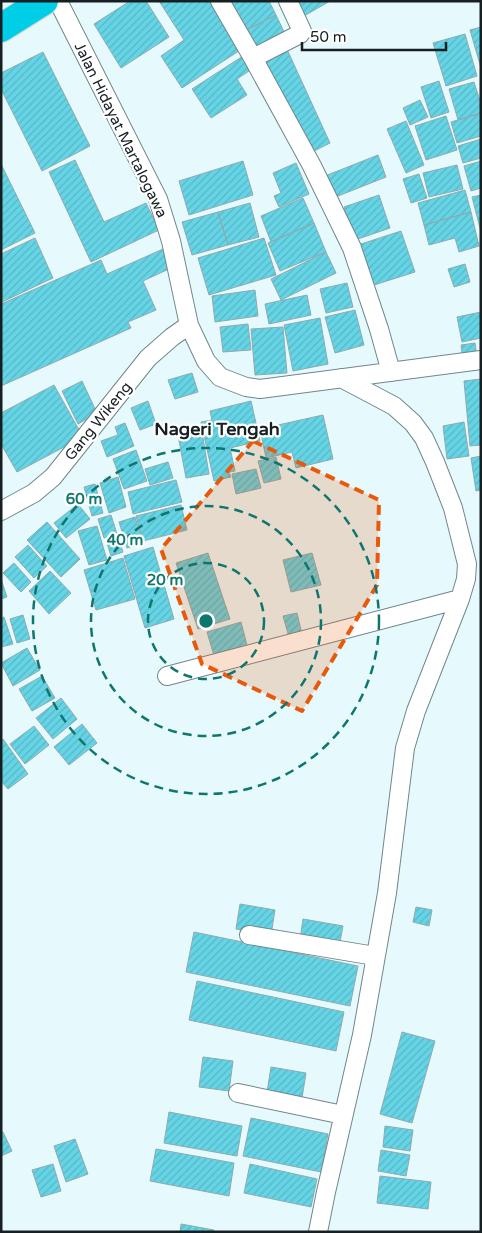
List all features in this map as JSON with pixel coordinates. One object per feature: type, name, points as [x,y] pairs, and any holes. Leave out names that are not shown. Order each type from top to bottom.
[{"type":"highway","points":[[1,28],[44,1]]},
{"type":"street","name":"Jalan Hidayat Martalogawa","points":[[58,1],[158,200],[171,241],[189,325],[206,361],[220,377],[234,384],[260,389],[481,360]]},
{"type":"street","points":[[220,1],[308,158],[352,248],[391,372]]},
{"type":"street","points":[[253,58],[300,34],[302,31],[288,1]]},
{"type":"street","name":"Gang Wikeng","points":[[1,511],[34,493],[53,477],[148,358],[172,336],[189,325]]},
{"type":"street","points":[[318,1232],[362,1035],[386,893],[405,748],[416,710],[460,599],[466,579],[467,564],[453,508],[424,438],[413,423],[394,406],[341,378]]},
{"type":"street","points":[[167,676],[460,599]]},
{"type":"street","points":[[248,935],[376,956]]},
{"type":"street","points":[[238,1093],[344,1115]]},
{"type":"highlighted area","points":[[253,441],[379,500],[377,585],[302,711],[202,664],[161,549]]},
{"type":"building","points":[[130,1],[146,1],[169,37],[121,68],[94,24]]},
{"type":"building","points":[[159,1],[215,1],[245,47],[182,88],[161,56],[184,40]]},
{"type":"building","points":[[227,1],[269,1],[276,15],[242,32]]},
{"type":"building","points":[[296,1],[330,1],[304,16]]},
{"type":"building","points":[[276,15],[285,34],[251,51],[242,32]]},
{"type":"building","points":[[481,27],[481,68],[470,30]]},
{"type":"building","points":[[465,34],[477,76],[446,86],[433,43]]},
{"type":"building","points":[[285,45],[330,143],[308,154],[262,56]]},
{"type":"building","points":[[43,52],[90,146],[42,171],[1,89],[1,73]]},
{"type":"building","points":[[243,56],[252,69],[237,79],[247,95],[211,118],[192,89]]},
{"type":"building","points":[[439,81],[449,112],[431,118],[421,87]]},
{"type":"building","points":[[474,82],[481,104],[481,113],[458,120],[449,89]]},
{"type":"building","points":[[420,100],[428,117],[410,125],[403,108]]},
{"type":"building","points":[[481,113],[481,136],[457,143],[451,122]]},
{"type":"building","points":[[446,116],[457,150],[426,160],[415,126]]},
{"type":"building","points":[[406,121],[424,165],[406,173],[387,129]]},
{"type":"building","points":[[481,139],[481,158],[463,163],[458,146]]},
{"type":"building","points":[[378,155],[386,177],[333,198],[325,176]]},
{"type":"building","points":[[75,160],[104,222],[146,203],[159,230],[91,262],[49,172]]},
{"type":"building","points":[[243,161],[253,195],[189,215],[179,181]]},
{"type":"building","points":[[481,161],[481,188],[471,191],[464,166]]},
{"type":"building","points":[[296,163],[309,194],[279,207],[274,196],[281,193],[273,173]]},
{"type":"building","points":[[1,164],[35,233],[1,250]]},
{"type":"building","points":[[457,165],[463,189],[429,197],[423,173]]},
{"type":"building","points":[[419,174],[427,198],[411,203],[403,179]]},
{"type":"building","points":[[465,190],[471,212],[424,225],[418,203]]},
{"type":"building","points":[[379,195],[390,228],[355,240],[344,207]]},
{"type":"building","points":[[481,195],[481,232],[472,197]]},
{"type":"building","points":[[303,198],[314,223],[271,242],[261,216]]},
{"type":"building","points":[[250,203],[259,237],[228,245],[218,212]]},
{"type":"building","points":[[218,212],[228,245],[192,255],[182,222]]},
{"type":"building","points":[[471,212],[479,246],[459,252],[455,238],[429,245],[424,225]]},
{"type":"building","points":[[314,223],[326,252],[280,271],[268,243]]},
{"type":"building","points":[[401,231],[415,272],[371,286],[358,245]]},
{"type":"building","points":[[35,238],[53,278],[2,302],[1,254]]},
{"type":"building","points":[[264,238],[276,275],[209,295],[198,258]]},
{"type":"building","points":[[163,249],[171,268],[143,281],[156,310],[128,322],[131,328],[1,386],[1,304],[101,260],[107,274]]},
{"type":"building","points":[[326,252],[336,273],[281,300],[271,279]]},
{"type":"building","points":[[465,264],[470,282],[454,287],[448,269]]},
{"type":"building","points":[[347,283],[353,307],[326,313],[320,289]]},
{"type":"building","points":[[255,290],[258,316],[215,322],[212,296]]},
{"type":"building","points":[[307,295],[311,315],[269,324],[265,304]]},
{"type":"building","points":[[355,310],[364,345],[335,353],[325,317]]},
{"type":"building","points":[[481,312],[481,338],[462,342],[457,317]]},
{"type":"building","points":[[320,318],[328,364],[293,371],[284,325]]},
{"type":"building","points":[[248,324],[251,350],[223,352],[220,327]]},
{"type":"building","points":[[283,327],[287,373],[255,375],[251,329]]},
{"type":"building","points":[[475,343],[477,359],[463,361],[461,345]]},
{"type":"building","points":[[192,373],[198,392],[175,399],[168,380]]},
{"type":"building","points":[[481,379],[481,445],[470,446],[464,381]]},
{"type":"building","points":[[82,381],[97,413],[78,424],[62,391]]},
{"type":"building","points":[[54,385],[83,437],[17,472],[1,444],[1,413]]},
{"type":"building","points":[[148,401],[156,424],[140,430],[131,408]]},
{"type":"building","points":[[251,401],[260,441],[230,448],[235,471],[229,472],[231,477],[214,481],[201,422],[212,420],[210,411]]},
{"type":"building","points":[[323,415],[333,459],[296,468],[292,452],[266,458],[260,429]]},
{"type":"building","points":[[464,422],[469,456],[447,459],[443,426]]},
{"type":"building","points":[[125,423],[134,446],[107,457],[101,441],[118,435],[115,427]]},
{"type":"building","points":[[201,426],[209,474],[186,478],[177,430]]},
{"type":"building","points":[[136,450],[147,481],[124,489],[113,459]]},
{"type":"building","points":[[481,456],[481,490],[476,491],[471,458]]},
{"type":"building","points":[[276,457],[281,479],[264,483],[258,461]]},
{"type":"building","points":[[168,462],[173,478],[150,485],[145,469]]},
{"type":"building","points":[[256,469],[261,488],[236,494],[232,474]]},
{"type":"building","points":[[118,477],[126,507],[109,513],[100,483]]},
{"type":"building","points":[[176,480],[182,502],[133,514],[128,492]]},
{"type":"building","points":[[95,484],[103,513],[92,516],[84,487]]},
{"type":"building","points":[[78,504],[90,519],[66,538],[54,523]]},
{"type":"building","points":[[181,505],[187,530],[143,541],[136,516]]},
{"type":"building","points":[[111,515],[117,534],[104,538],[98,519]]},
{"type":"building","points":[[135,517],[143,543],[127,548],[119,522]]},
{"type":"building","points":[[47,522],[80,559],[61,577],[27,540]]},
{"type":"building","points":[[97,526],[107,560],[89,565],[78,531]]},
{"type":"building","points":[[118,537],[123,552],[111,556],[106,540]]},
{"type":"building","points":[[28,545],[47,566],[34,578],[15,557]]},
{"type":"building","points":[[153,547],[174,619],[145,628],[124,556]]},
{"type":"building","points":[[208,553],[230,619],[198,629],[176,563]]},
{"type":"building","points":[[312,553],[321,585],[291,592],[283,560]]},
{"type":"building","points":[[123,558],[135,599],[96,610],[84,570]]},
{"type":"building","points":[[14,563],[31,582],[21,592],[3,573]]},
{"type":"building","points":[[50,571],[71,593],[49,614],[29,591]]},
{"type":"building","points":[[1,579],[7,597],[1,599]]},
{"type":"building","points":[[297,613],[302,634],[289,637],[283,616]]},
{"type":"building","points":[[23,615],[30,639],[17,643],[10,619]]},
{"type":"building","points":[[4,617],[13,644],[1,647],[1,618]]},
{"type":"building","points":[[241,622],[248,649],[215,659],[207,632]]},
{"type":"building","points":[[27,648],[40,670],[13,686],[1,663]]},
{"type":"building","points":[[42,676],[55,698],[32,711],[19,689]]},
{"type":"building","points":[[61,698],[77,719],[53,739],[36,718]]},
{"type":"building","points":[[82,724],[97,743],[69,765],[54,747]]},
{"type":"building","points":[[34,726],[49,745],[25,764],[10,744]]},
{"type":"building","points":[[3,739],[28,774],[8,789],[1,781],[1,741]]},
{"type":"building","points":[[240,904],[275,910],[271,935],[236,929]]},
{"type":"building","points":[[416,907],[432,910],[429,926],[413,922]]},
{"type":"building","points":[[303,919],[343,926],[339,947],[300,940]]},
{"type":"building","points":[[194,932],[358,966],[350,1006],[186,972]]},
{"type":"building","points":[[197,981],[344,1012],[336,1051],[189,1020]]},
{"type":"building","points":[[402,1032],[435,1041],[412,1123],[380,1114]]},
{"type":"building","points":[[203,1057],[233,1061],[229,1091],[199,1087]]},
{"type":"building","points":[[271,1067],[306,1073],[302,1098],[267,1092]]},
{"type":"building","points":[[169,1112],[242,1126],[237,1156],[164,1143]]},
{"type":"building","points":[[251,1118],[328,1134],[321,1172],[243,1156]]},
{"type":"building","points":[[385,1126],[413,1130],[410,1151],[383,1147]]},
{"type":"building","points":[[1,1132],[3,1132],[12,1151],[1,1156]]},
{"type":"building","points":[[75,1139],[88,1174],[66,1182],[54,1146]]},
{"type":"building","points":[[156,1149],[234,1163],[229,1196],[150,1181]]},
{"type":"building","points":[[381,1150],[410,1155],[406,1176],[378,1171]]},
{"type":"building","points":[[53,1164],[61,1191],[41,1197],[32,1170]]},
{"type":"building","points":[[250,1164],[317,1179],[311,1207],[244,1193]]},
{"type":"building","points":[[380,1176],[431,1182],[428,1209],[377,1203]]},
{"type":"building","points":[[181,1224],[214,1230],[213,1232],[180,1232]]},
{"type":"district","name":"Nageri Tengah","points":[[217,429]]}]
